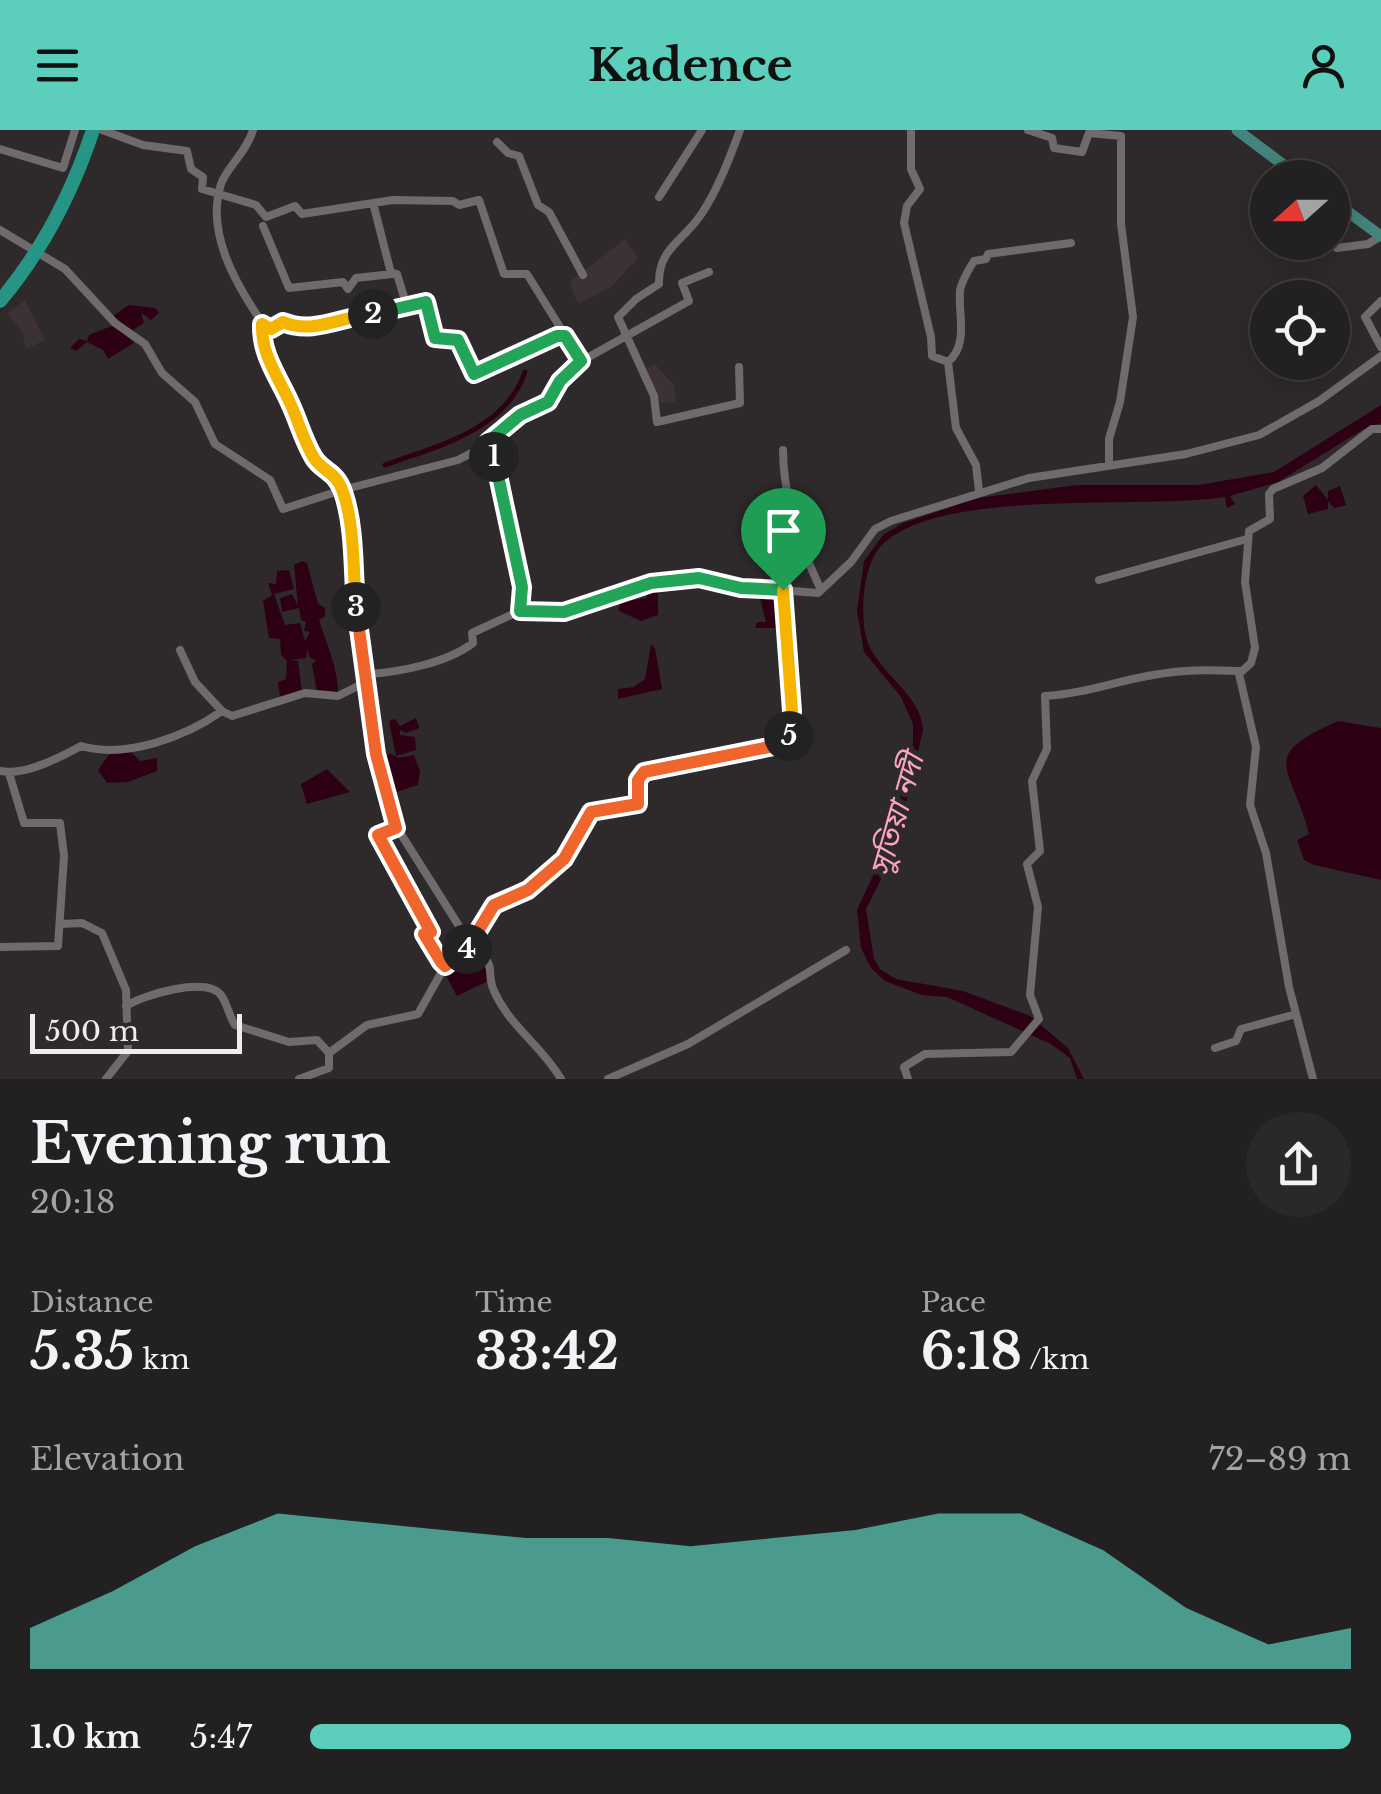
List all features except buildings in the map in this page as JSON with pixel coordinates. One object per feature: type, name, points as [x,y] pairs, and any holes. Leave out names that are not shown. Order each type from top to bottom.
[{"type":"highway","points":[[0,301],[38,252],[70,192],[93,130]]},
{"type":"main road","points":[[1237,130],[1278,160]]},
{"type":"main road","points":[[1350,213],[1381,236]]},
{"type":"street","points":[[0,149],[63,168],[75,130]]},
{"type":"street","points":[[102,130],[143,145],[187,151],[191,169],[203,177],[202,189],[256,205],[268,217],[295,206],[302,214],[372,203],[435,200],[461,204],[479,200],[504,274],[528,274],[581,361]]},
{"type":"street","points":[[253,130],[221,184],[222,252],[262,324],[272,372],[300,422],[302,438],[316,460],[332,471],[342,490],[376,754],[396,828],[471,945],[486,956],[493,971],[492,988],[513,1023],[542,1050],[561,1079]]},
{"type":"street","points":[[659,197],[702,130]]},
{"type":"street","points":[[739,367],[740,404],[657,422],[654,396],[618,318],[636,298],[658,284],[657,266],[671,244],[686,236],[700,216],[740,130]]},
{"type":"street","points":[[911,130],[910,169],[920,189],[907,206],[904,223],[932,337],[932,356],[948,362]]},
{"type":"street","points":[[1028,130],[1052,138],[1054,148],[1082,152],[1089,132],[1121,136],[1121,224],[1132,317],[1120,402],[1109,439],[1109,463]]},
{"type":"street","points":[[497,142],[518,156],[538,205],[549,212],[584,275]]},
{"type":"street","points":[[372,203],[392,274]]},
{"type":"street","points":[[263,226],[289,288],[343,282],[348,289],[356,278],[396,274],[407,306]]},
{"type":"street","points":[[0,230],[65,269],[108,316],[144,344],[162,372],[195,402],[215,444],[270,480],[284,508],[458,460],[520,415],[548,402],[560,381],[581,361],[688,302],[682,284],[709,272]]},
{"type":"street","points":[[1350,246],[1368,244],[1381,236]]},
{"type":"street","points":[[948,362],[956,356],[964,323],[960,285],[974,261],[986,259],[988,254],[1071,243]]},
{"type":"street","points":[[262,324],[271,329],[283,322],[297,328],[339,324],[426,302],[435,338],[458,340],[474,374],[562,334]]},
{"type":"street","points":[[1381,302],[1365,317],[1381,348]]},
{"type":"street","points":[[180,650],[195,682],[222,711],[232,716],[305,693],[332,697],[368,678],[439,659],[473,643],[472,632],[520,611],[564,612],[651,583],[699,578],[741,588],[821,590],[875,529],[979,492],[1109,463],[1186,454],[1259,435],[1319,401],[1381,356]]},
{"type":"street","points":[[948,362],[956,428],[976,465],[979,492]]},
{"type":"street","points":[[908,1079],[904,1067],[925,1054],[1011,1052],[1039,1020],[1030,994],[1038,908],[1027,864],[1040,851],[1032,782],[1047,749],[1045,696],[1074,695],[1157,674],[1210,668],[1240,672],[1248,668],[1254,656],[1244,582],[1247,539],[1249,531],[1270,520],[1269,494],[1322,468],[1372,428],[1381,428]]},
{"type":"street","points":[[489,441],[522,587],[520,611]]},
{"type":"street","points":[[784,450],[784,478],[798,534],[821,590]]},
{"type":"street","points":[[1099,580],[1247,539]]},
{"type":"street","points":[[329,1053],[367,1025],[418,1014],[445,966],[471,945],[494,905],[528,890],[564,859],[591,812],[638,804],[638,780],[644,772],[774,746],[789,738],[792,711],[783,590]]},
{"type":"street","points":[[1240,672],[1255,735],[1250,805],[1266,853],[1296,1014],[1313,1079]]},
{"type":"street","points":[[0,947],[58,946],[60,924],[60,823],[24,823],[4,772],[81,746],[97,751],[175,736],[222,711]]},
{"type":"street","points":[[396,828],[378,835],[445,966]]},
{"type":"street","points":[[60,924],[82,922],[102,933],[126,990],[128,1051],[106,1079]]},
{"type":"street","points":[[608,1079],[688,1044],[846,950]]},
{"type":"street","points":[[126,1006],[156,991],[208,987],[222,996],[235,1025],[289,1042],[317,1040],[329,1053],[329,1068],[299,1079]]},
{"type":"street","points":[[1215,1048],[1236,1040],[1242,1029],[1296,1014]]},
{"type":"shaded area","points":[[625,239],[638,258],[611,287],[578,304],[569,282]]},
{"type":"shaded area","points":[[25,300],[45,340],[26,349],[22,331],[7,314]]},
{"type":"shaded area","points":[[655,364],[674,385],[676,401],[656,404],[642,370]]},
{"type":"water","points":[[129,305],[155,308],[159,313],[151,320],[141,313],[144,323],[131,331],[113,316]]},
{"type":"water","points":[[114,325],[134,343],[108,359],[103,350],[87,342],[76,351],[70,348],[79,339],[87,341],[89,335]]},
{"type":"water","name":"সুতিয়া নদী","points":[[1381,405],[1381,423],[1362,430],[1278,482],[1230,496],[1235,504],[1227,508],[1225,497],[994,508],[948,515],[910,527],[882,545],[867,575],[865,633],[877,659],[914,704],[923,730],[895,852],[866,909],[874,959],[880,969],[896,979],[963,991],[1030,1016],[1068,1048],[1084,1079],[1077,1079],[1070,1058],[1051,1044],[947,997],[922,995],[885,981],[871,968],[861,948],[857,910],[883,854],[893,800],[913,743],[913,724],[901,697],[864,652],[857,611],[864,561],[883,535],[903,523],[978,498],[1077,485],[1199,485],[1274,472]]},
{"type":"water","points":[[1316,485],[1328,500],[1328,491],[1340,486],[1346,505],[1334,508],[1328,501],[1328,509],[1308,514],[1303,496]]},
{"type":"water","points":[[307,563],[318,604],[325,608],[325,616],[319,620],[334,665],[338,693],[317,692],[312,664],[316,660],[310,658],[307,649],[306,658],[290,660],[298,661],[302,691],[280,697],[278,682],[286,679],[287,661],[281,655],[280,639],[269,638],[263,601],[272,595],[268,583],[276,584],[277,571],[289,570],[294,589],[274,594],[285,625],[300,623],[305,641],[310,632],[304,631],[306,622],[301,620],[299,608],[282,612],[280,598],[292,594],[298,606],[294,565]]},
{"type":"water","points":[[648,586],[666,587],[664,591],[658,590],[658,615],[641,621],[619,611],[620,602],[647,598]]},
{"type":"water","points":[[758,590],[781,591],[780,628],[755,628],[757,622],[766,622]]},
{"type":"water","points":[[651,644],[662,689],[618,699],[618,689],[634,687],[645,679]]},
{"type":"water","points":[[416,718],[419,728],[406,733],[400,730],[400,735],[415,737],[416,750],[396,756],[389,721],[395,719],[400,726]]},
{"type":"water","points":[[1338,721],[1381,728],[1381,880],[1314,865],[1304,860],[1297,840],[1309,834],[1289,778],[1288,755],[1296,744]]},
{"type":"water","points":[[129,750],[140,761],[157,758],[157,771],[128,782],[107,783],[98,770],[112,753]]},
{"type":"water","points":[[390,753],[398,758],[414,755],[420,771],[418,785],[393,793],[382,761]]},
{"type":"water","points":[[327,769],[350,792],[307,804],[301,784]]},
{"type":"water","points":[[477,956],[492,979],[457,996],[445,974]]},
{"type":"waterway","points":[[385,465],[447,443],[486,422],[502,409],[525,372]]},
{"type":"route","points":[[426,302],[435,338],[443,342],[458,340],[474,374],[562,334],[568,339],[581,361],[560,381],[548,402],[520,415],[489,441],[512,557],[522,587],[520,611],[564,612],[651,583],[699,578],[741,588],[783,590],[792,711],[789,738],[774,746],[639,775],[640,801],[636,806],[591,812],[564,859],[528,890],[494,905],[471,945],[445,966],[424,934],[431,932],[378,835],[396,828],[384,772],[376,754],[345,497],[332,471],[316,460],[302,438],[300,422],[272,372],[262,324],[271,329],[283,322],[297,328],[339,324],[426,302]]}]
